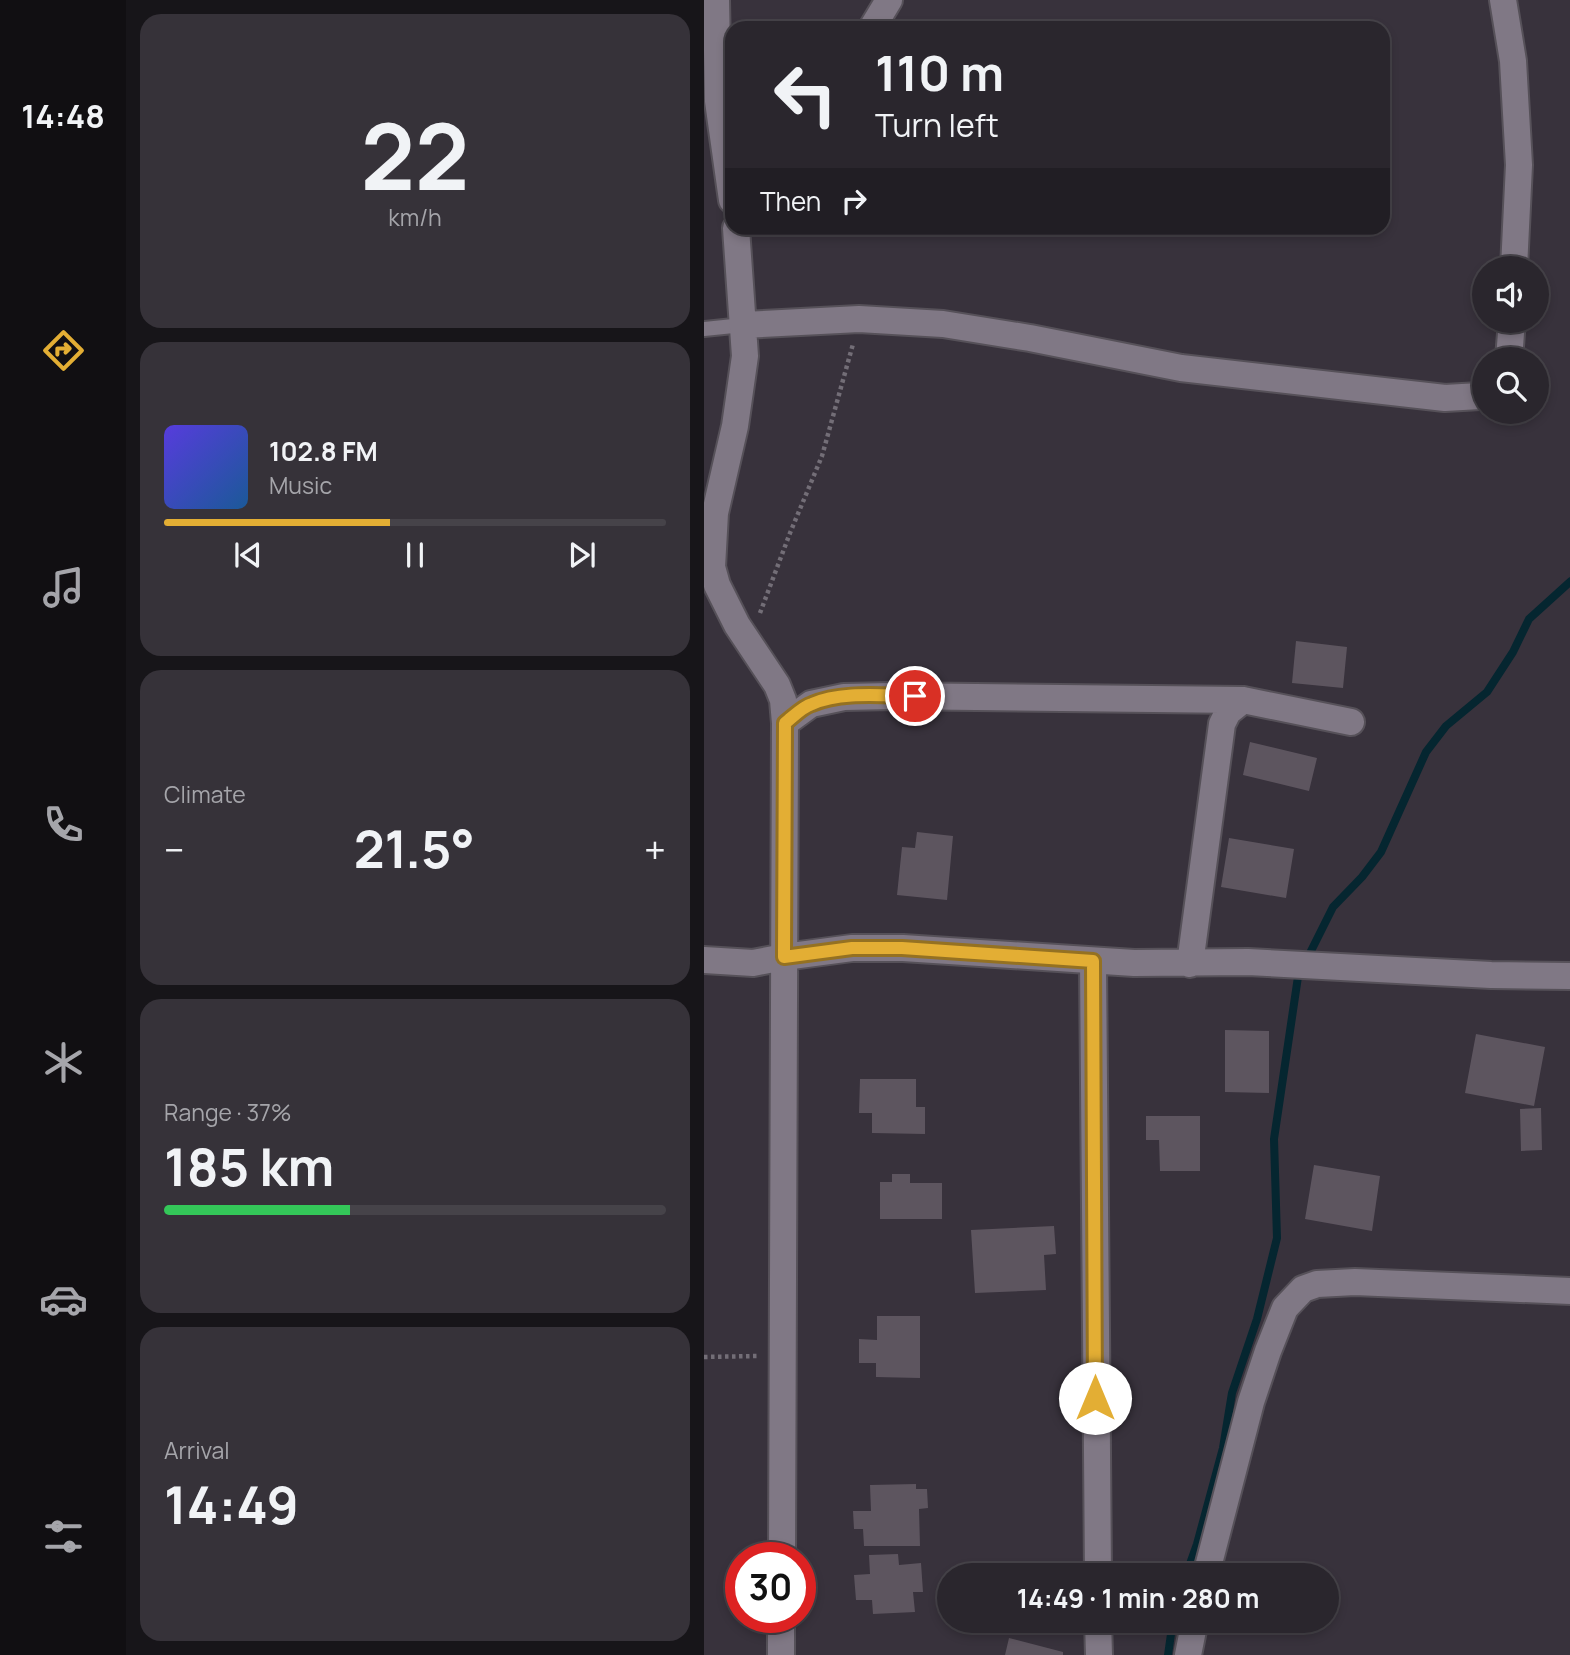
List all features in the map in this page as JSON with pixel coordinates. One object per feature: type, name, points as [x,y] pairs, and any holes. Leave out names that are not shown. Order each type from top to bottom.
[{"type":"street","points":[[716,0],[725,99]]},
{"type":"street","points":[[876,21],[889,0]]},
{"type":"street","points":[[1503,0],[1513,61],[1520,165],[1515,256]]},
{"type":"street","points":[[737,235],[745,356],[735,426],[715,513],[712,568],[717,585],[737,625],[777,685],[783,699],[785,723],[782,1542]]},
{"type":"street","points":[[743,325],[859,319],[943,324],[1181,368],[1399,394],[1445,398],[1472,396]]},
{"type":"street","points":[[785,723],[811,704],[843,697],[1243,700],[1351,722]]},
{"type":"street","points":[[1190,964],[1223,720],[1234,706],[1243,700]]},
{"type":"street","points":[[704,960],[737,964],[852,948],[902,948],[1093,961],[1190,964],[1248,962],[1479,975],[1570,976]]},
{"type":"street","points":[[1093,961],[1098,1563]]},
{"type":"street","points":[[1209,1563],[1251,1402],[1268,1351],[1285,1308],[1303,1289],[1317,1284],[1355,1282],[1570,1291]]},
{"type":"street","points":[[781,1633],[781,1655]]},
{"type":"street","points":[[1098,1633],[1099,1655]]},
{"type":"street","points":[[1188,1655],[1192,1633]]},
{"type":"lane","points":[[704,328],[743,325]]},
{"type":"path","points":[[750,644],[790,533],[822,456],[859,319]]},
{"type":"path","points":[[704,1357],[783,1356]]},
{"type":"building","points":[[1296,641],[1347,647],[1343,688],[1292,683]]},
{"type":"building","points":[[1250,742],[1317,758],[1309,791],[1243,775]]},
{"type":"building","points":[[917,832],[953,836],[947,900],[897,895],[902,847],[915,848]]},
{"type":"building","points":[[1229,838],[1294,849],[1286,898],[1221,887]]},
{"type":"building","points":[[1225,1030],[1269,1031],[1269,1093],[1225,1092]]},
{"type":"building","points":[[1476,1034],[1545,1047],[1534,1106],[1465,1093]]},
{"type":"building","points":[[860,1079],[916,1079],[916,1107],[925,1107],[925,1134],[872,1133],[872,1113],[859,1113]]},
{"type":"building","points":[[1541,1108],[1542,1150],[1521,1151],[1520,1109]]},
{"type":"building","points":[[1146,1116],[1200,1116],[1200,1171],[1160,1171],[1159,1140],[1146,1140]]},
{"type":"building","points":[[1314,1165],[1380,1176],[1372,1231],[1305,1219]]},
{"type":"building","points":[[892,1174],[910,1174],[910,1183],[942,1183],[942,1219],[880,1219],[880,1182],[892,1182]]},
{"type":"building","points":[[1054,1226],[1056,1254],[1044,1255],[1046,1290],[975,1293],[971,1230]]},
{"type":"building","points":[[877,1316],[920,1316],[920,1378],[876,1377],[876,1363],[859,1363],[859,1339],[877,1340]]},
{"type":"building","points":[[916,1484],[916,1489],[927,1489],[928,1508],[919,1509],[920,1546],[864,1546],[863,1529],[854,1529],[853,1511],[871,1511],[870,1485]]},
{"type":"building","points":[[898,1554],[899,1565],[921,1563],[923,1592],[913,1592],[915,1612],[873,1614],[872,1600],[856,1600],[854,1575],[870,1574],[869,1555]]},
{"type":"building","points":[[1009,1638],[1063,1652],[1063,1655],[1005,1655]]},
{"type":"waterway","points":[[1310,953],[1333,907],[1362,877],[1381,852],[1426,752],[1446,726],[1487,692],[1513,652],[1529,619],[1571,581]]},
{"type":"waterway","points":[[1190,1563],[1223,1448],[1232,1393],[1257,1319],[1277,1238],[1274,1139],[1299,970]]},
{"type":"waterway","points":[[1168,1655],[1171,1633]]},
{"type":"route","points":[[915,696],[843,697],[827,700],[811,704],[785,723],[784,957],[852,948],[902,948],[1093,961],[1095,1398]]}]
